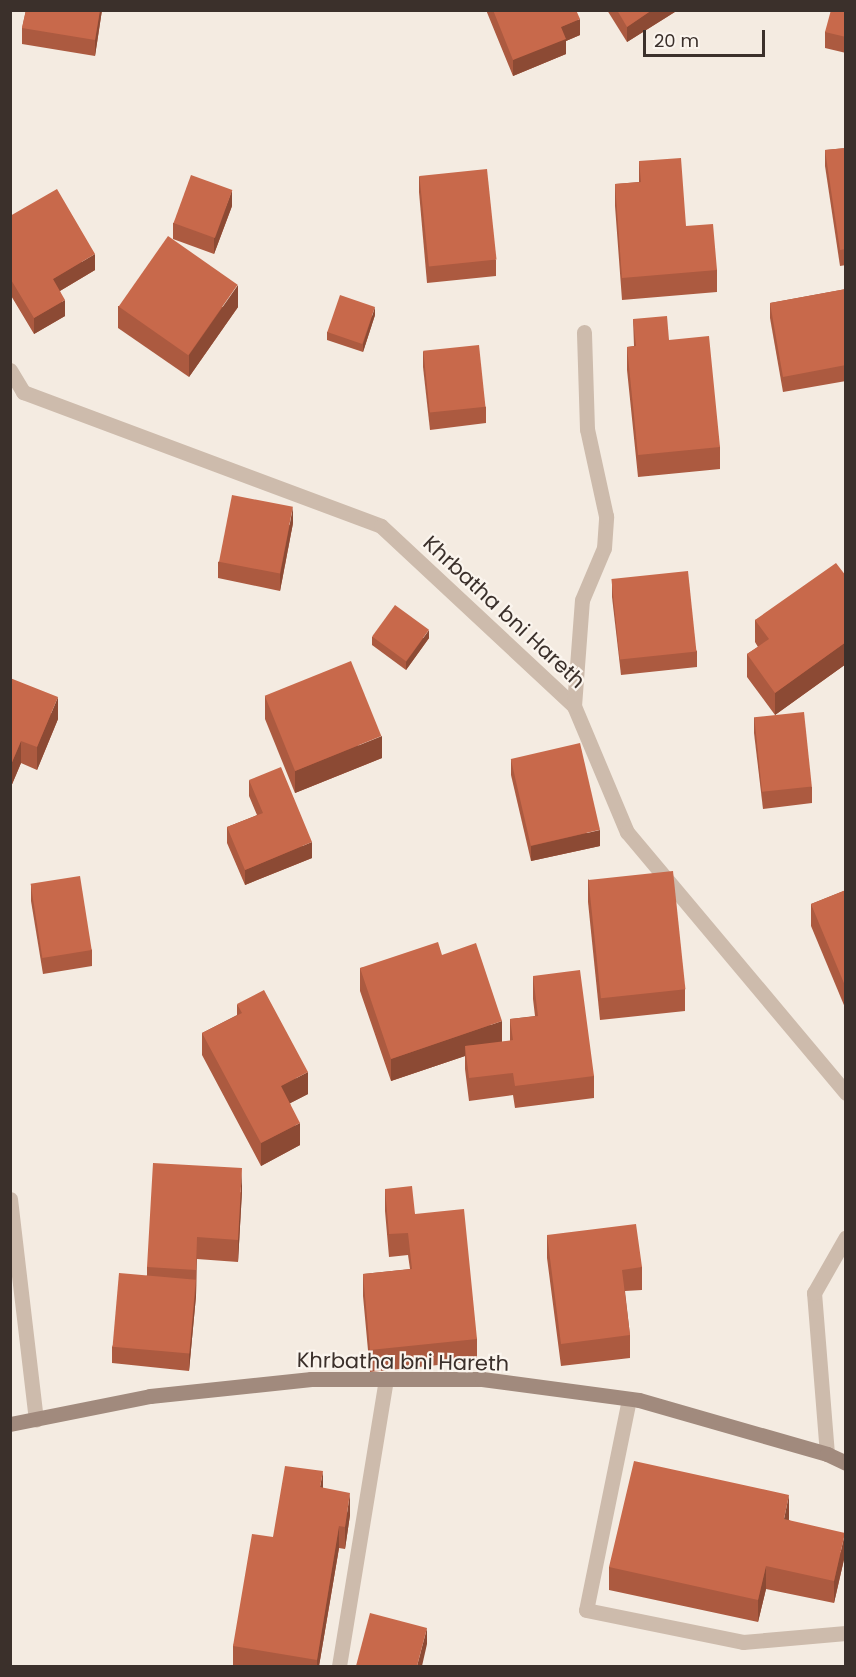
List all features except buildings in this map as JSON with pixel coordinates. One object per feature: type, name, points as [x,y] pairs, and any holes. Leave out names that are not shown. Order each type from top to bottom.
[{"type":"main road","name":"Khrbatha bni Hareth","points":[[10,1424],[162,1395],[311,1379],[482,1379],[629,1398],[827,1454],[846,1463]]},
{"type":"street","points":[[574,706],[582,600],[604,548],[606,516],[587,429],[584,332]]},
{"type":"street","name":"Khrbatha bni Hareth","points":[[10,370],[23,392],[381,526],[574,706],[627,832],[846,1094]]},
{"type":"street","points":[[10,1199],[36,1419]]},
{"type":"street","points":[[827,1454],[814,1293],[846,1237]]},
{"type":"street","points":[[339,1666],[386,1379]]},
{"type":"street","points":[[629,1398],[586,1610],[743,1642],[846,1633]]}]
